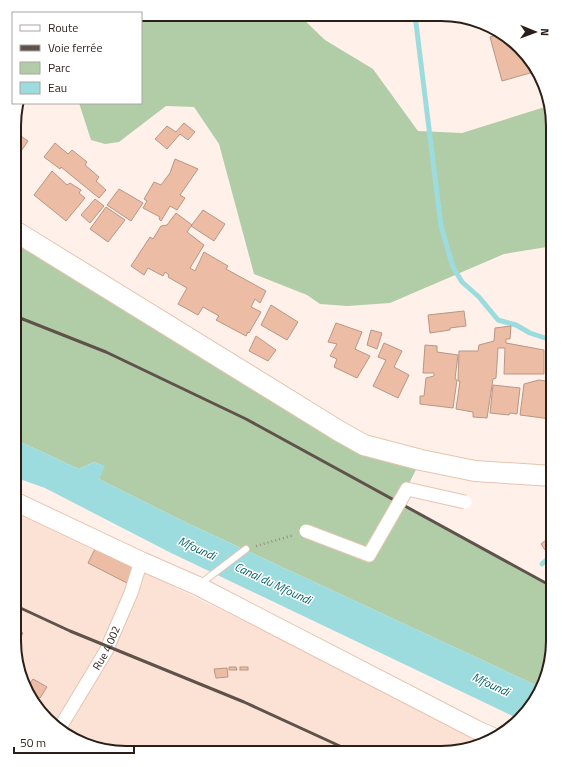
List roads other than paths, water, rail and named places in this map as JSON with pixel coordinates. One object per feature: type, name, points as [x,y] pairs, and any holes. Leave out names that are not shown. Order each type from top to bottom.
[{"type":"main road","points":[[21,235],[364,445],[421,460],[475,471],[546,476]]},
{"type":"main road","points":[[21,504],[141,561],[202,582],[488,735]]},
{"type":"street","points":[[306,531],[369,555],[407,489],[465,502]]},
{"type":"street","name":"Rue 4.002","points":[[62,724],[106,652],[130,593],[141,561]]},
{"type":"lane","points":[[202,582],[246,549]]},
{"type":"water","points":[[21,442],[79,469],[94,462],[105,466],[99,479],[185,522],[536,685],[528,699],[514,716],[171,553],[45,488],[21,479]]},
{"type":"waterway","points":[[416,21],[441,226],[453,267],[462,282],[479,297],[498,320],[516,325],[530,333],[545,338]]},
{"type":"waterway","points":[[542,564],[546,560]]},
{"type":"railway","points":[[21,318],[106,352],[246,419],[546,583]]},
{"type":"railway","points":[[21,608],[70,631],[244,702],[340,746]]},
{"type":"water label","name":"Mfoundi","points":[[197,548]]},
{"type":"water label","name":"Canal du Mfoundi","points":[[273,583]]},
{"type":"water label","name":"Mfoundi","points":[[491,684]]}]
